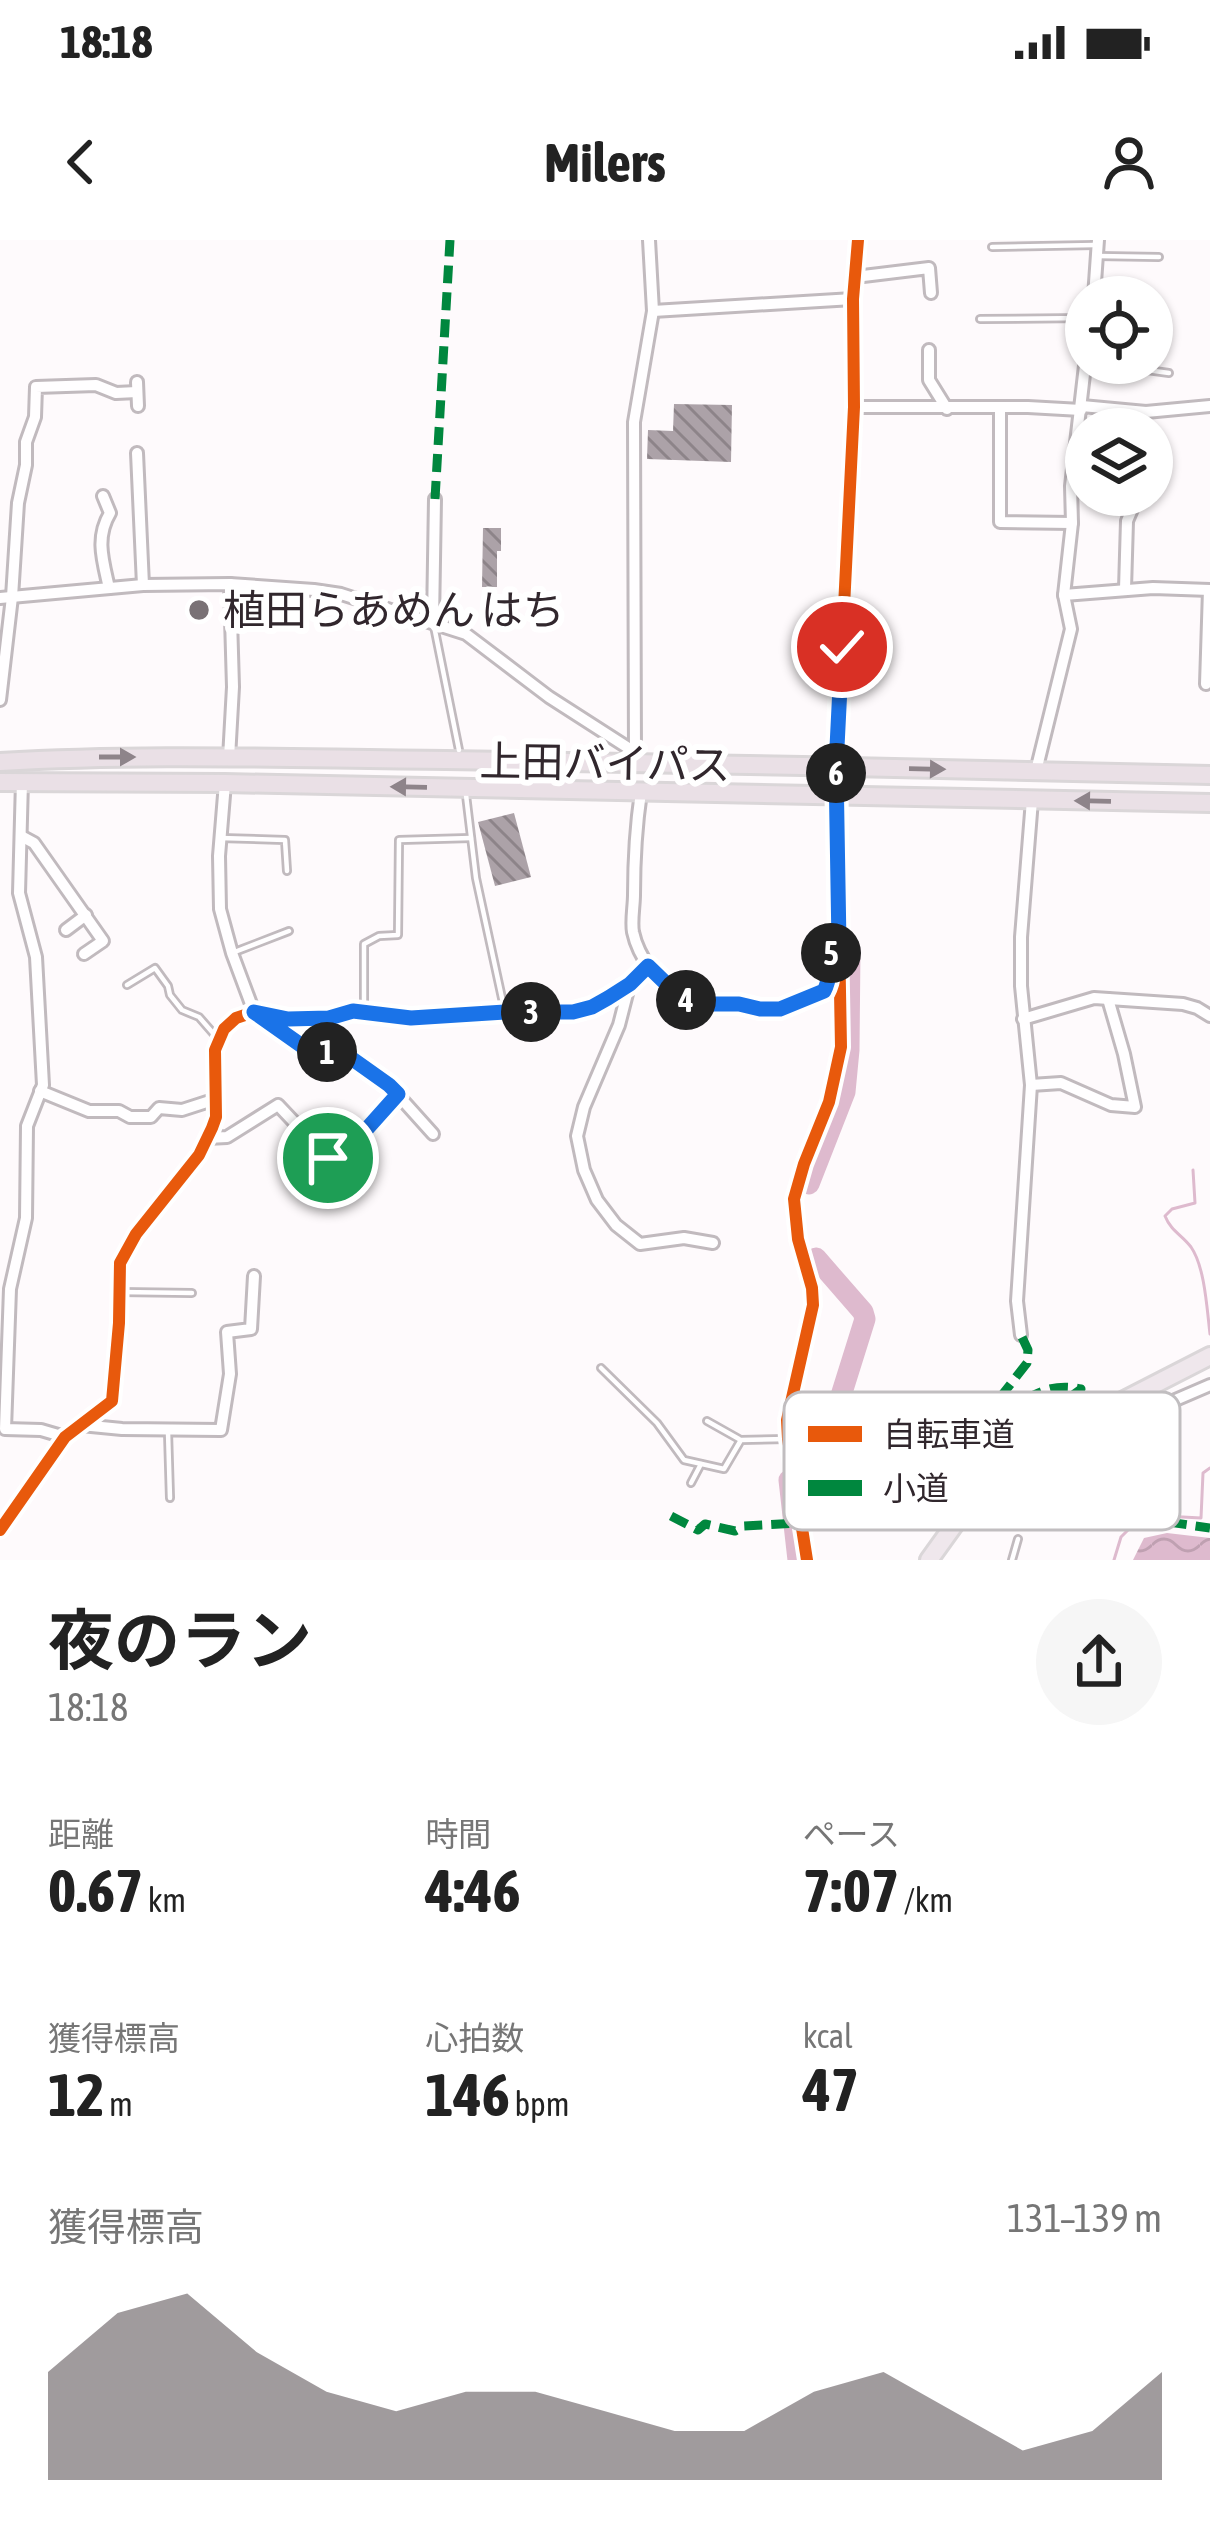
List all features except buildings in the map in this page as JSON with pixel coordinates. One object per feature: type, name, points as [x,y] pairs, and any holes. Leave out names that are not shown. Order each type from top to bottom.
[{"type":"highway","name":"上田バイパス","points":[[1,756],[635,757],[836,767],[1210,775]]},
{"type":"highway","name":"上田バイパス","points":[[0,782],[1210,803]]},
{"type":"main road","points":[[1140,1392],[1210,1356]]},
{"type":"main road","points":[[929,1560],[950,1530]]},
{"type":"street","points":[[635,757],[634,422],[653,311],[649,240]]},
{"type":"street","points":[[793,1392],[814,1305],[794,1199],[829,1102],[841,1025],[836,767],[858,240]]},
{"type":"street","points":[[855,277],[929,268],[931,293]]},
{"type":"street","points":[[653,311],[853,299]]},
{"type":"street","points":[[929,350],[929,380],[947,409]]},
{"type":"street","points":[[854,407],[1081,408],[1084,384]]},
{"type":"street","points":[[0,700],[6,598],[26,442],[35,417],[35,387],[95,385],[116,393],[137,393]]},
{"type":"street","points":[[1173,409],[1210,406]]},
{"type":"street","points":[[1000,407],[1000,522],[1072,523]]},
{"type":"street","points":[[137,453],[143,585]]},
{"type":"street","points":[[103,496],[110,513],[102,527],[100,549],[109,588]]},
{"type":"street","points":[[433,621],[435,499]]},
{"type":"street","points":[[1036,771],[1071,629],[1064,595],[1072,516]]},
{"type":"street","points":[[1125,589],[1129,516]]},
{"type":"street","points":[[6,598],[143,585],[230,584],[341,594],[466,634],[635,757]]},
{"type":"street","points":[[229,758],[230,584]]},
{"type":"street","points":[[1064,595],[1125,589],[1209,590],[1206,684]]},
{"type":"street","points":[[22,781],[19,893],[36,957],[44,1085],[27,1126],[26,1218],[10,1289],[2,1429],[41,1430],[65,1437]]},
{"type":"street","points":[[225,783],[220,909],[254,1012],[305,1048],[351,1058],[389,1085],[433,1134]]},
{"type":"street","points":[[641,792],[633,933],[648,966],[682,999],[780,1009],[824,991],[831,952],[839,944]]},
{"type":"street","points":[[1021,1335],[1017,1301],[1031,1085],[1021,937],[1032,800]]},
{"type":"street","points":[[21,836],[34,843],[103,941],[84,954]]},
{"type":"street","points":[[65,930],[86,916]]},
{"type":"street","points":[[0,1530],[65,1437],[112,1400],[120,1262],[136,1234],[199,1155],[216,1118],[215,1050],[224,1029],[236,1018],[254,1012],[288,1019],[329,1018],[353,1011],[411,1018],[573,1012],[592,1007],[630,984],[648,966]]},
{"type":"street","points":[[630,984],[620,1024],[584,1107],[578,1136],[584,1170],[616,1226],[640,1244],[684,1238],[713,1243]]},
{"type":"street","points":[[1023,1019],[1094,998],[1183,1004],[1210,1016]]},
{"type":"street","points":[[1031,1085],[1061,1083],[1111,1105],[1135,1107],[1108,999]]},
{"type":"street","points":[[40,1091],[88,1112],[119,1111],[130,1117],[151,1117],[159,1108],[182,1110],[216,1099]]},
{"type":"street","points":[[207,1138],[227,1137],[278,1105],[328,1158],[339,1160],[398,1094]]},
{"type":"street","points":[[81,1425],[221,1430],[230,1374],[227,1332],[251,1329],[254,1276]]},
{"type":"street","points":[[1180,1396],[1210,1384]]},
{"type":"street","points":[[802,1530],[807,1560]]},
{"type":"lane","points":[[992,247],[1097,247],[1159,257]]},
{"type":"lane","points":[[980,319],[1065,318]]},
{"type":"lane","points":[[433,621],[459,750]]},
{"type":"lane","points":[[466,795],[476,878],[505,1012]]},
{"type":"lane","points":[[220,838],[285,840],[287,871]]},
{"type":"lane","points":[[364,1012],[364,944],[379,936],[398,935],[400,840],[471,838]]},
{"type":"lane","points":[[232,953],[289,931]]},
{"type":"lane","points":[[128,985],[155,968],[182,1010],[199,1018],[220,1042]]},
{"type":"lane","points":[[120,1292],[192,1293]]},
{"type":"lane","points":[[601,1368],[657,1423],[683,1460],[724,1469],[741,1440]]},
{"type":"lane","points":[[707,1421],[741,1440],[784,1439]]},
{"type":"lane","points":[[168,1430],[170,1498]]},
{"type":"lane","points":[[692,1484],[701,1464]]},
{"type":"lane","points":[[1012,1560],[1018,1539]]},
{"type":"water","points":[[1167,1533],[1210,1538],[1210,1560],[1133,1560],[1144,1538]]},
{"type":"waterway","points":[[809,1184],[845,1092],[850,949]]},
{"type":"waterway","points":[[1193,1170],[1195,1203],[1172,1209],[1165,1216],[1196,1255],[1210,1334]]},
{"type":"waterway","points":[[816,1258],[865,1319],[842,1392]]},
{"type":"waterway","points":[[1180,1517],[1201,1518],[1203,1473],[1210,1468]]},
{"type":"waterway","points":[[795,1530],[798,1560]]},
{"type":"waterway","points":[[1114,1560],[1128,1530]]},
{"type":"marked path","points":[[435,499],[450,240]]},
{"type":"marked path","points":[[1004,1392],[1027,1363],[1028,1350],[1021,1335]]},
{"type":"marked path","points":[[1041,1392],[1067,1387],[1081,1389],[1077,1392]]},
{"type":"marked path","points":[[671,1516],[698,1530],[705,1524],[735,1531],[744,1526],[784,1524]]},
{"type":"marked path","points":[[1180,1524],[1210,1528]]},
{"type":"cycle path","points":[[793,1392],[813,1305],[794,1199],[829,1102],[841,1047],[836,767],[858,240]]},
{"type":"cycle path","points":[[0,1530],[65,1437],[112,1401],[120,1263],[136,1234],[199,1155],[212,1128],[215,1050],[224,1029],[236,1018],[254,1012],[288,1019],[329,1018],[353,1011],[411,1018],[573,1012],[608,998],[648,966]]},
{"type":"cycle path","points":[[802,1530],[807,1560]]},
{"type":"place","name":"植田らあめん はち","points":[[199,610]]},
{"type":"route","points":[[328,1158],[339,1160],[398,1094],[351,1058],[305,1048],[254,1012],[288,1019],[329,1018],[353,1011],[411,1018],[573,1012],[608,998],[648,966],[682,999],[701,1004],[780,1009],[824,991],[831,952],[839,944],[836,767],[842,647]]}]
